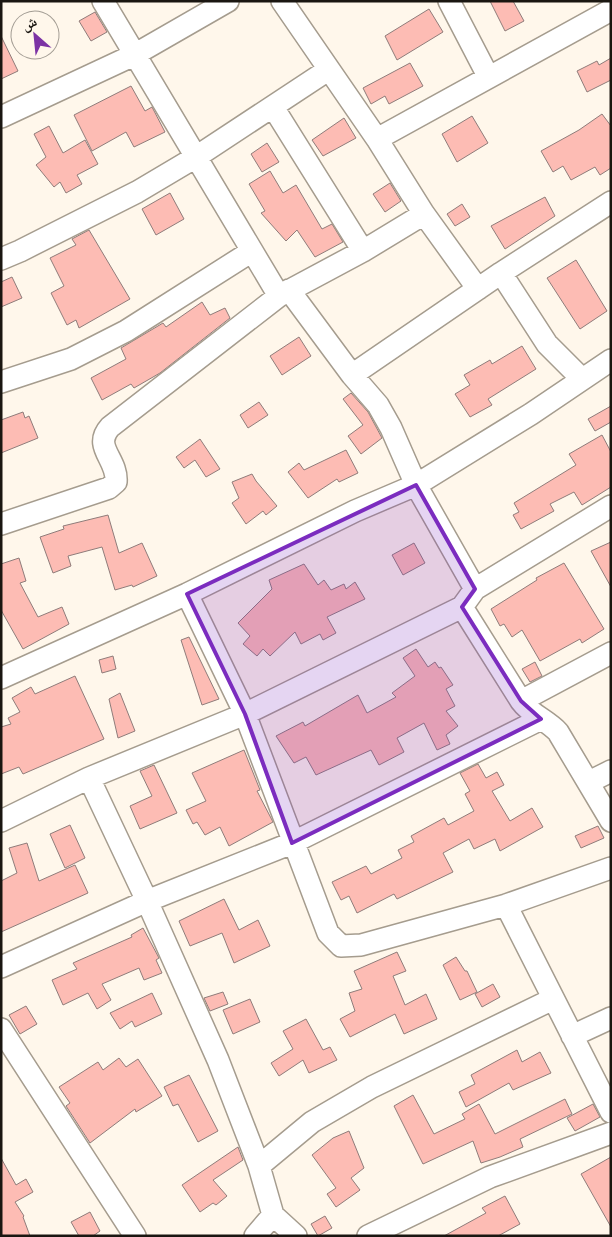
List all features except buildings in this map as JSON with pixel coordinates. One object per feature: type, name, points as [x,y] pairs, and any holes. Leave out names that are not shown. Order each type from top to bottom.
[{"type":"street","points":[[103,1],[252,251],[284,293],[378,405],[392,428],[416,485],[475,589]]},
{"type":"street","points":[[1,117],[134,55],[228,1]]},
{"type":"street","points":[[282,1],[377,139],[424,214],[478,289]]},
{"type":"street","points":[[449,1],[488,76]]},
{"type":"street","points":[[377,139],[488,76],[611,10]]},
{"type":"street","points":[[1,259],[85,220],[196,157],[328,70]]},
{"type":"street","points":[[273,108],[363,251]]},
{"type":"street","points":[[352,375],[501,273],[611,202]]},
{"type":"street","points":[[1,524],[108,488],[116,482],[117,472],[103,444],[104,434],[110,427],[284,293],[363,251],[424,214]]},
{"type":"street","points":[[1,382],[71,359],[126,331],[252,251]]},
{"type":"street","points":[[501,273],[548,344],[582,379]]},
{"type":"street","points":[[1,678],[186,594],[355,512],[416,485],[530,414],[611,360]]},
{"type":"street","points":[[1,820],[89,778],[245,714],[462,607],[475,589],[611,506]]},
{"type":"street","points":[[186,594],[245,714],[292,843],[328,933],[341,946],[361,945],[506,905],[611,868]]},
{"type":"street","points":[[462,607],[528,711],[541,718],[558,732],[611,821]]},
{"type":"street","points":[[521,701],[611,653]]},
{"type":"street","points":[[1,967],[147,901],[292,843],[541,718]]},
{"type":"street","points":[[589,782],[611,771]]},
{"type":"street","points":[[89,778],[147,901],[218,1060],[259,1166],[273,1216],[296,1236]]},
{"type":"street","points":[[506,905],[611,1112]]},
{"type":"street","points":[[259,1166],[312,1122],[372,1087],[553,999]]},
{"type":"street","points":[[572,1036],[611,1018]]},
{"type":"street","points":[[1,1029],[135,1236]]},
{"type":"street","points":[[368,1236],[490,1177],[611,1132]]},
{"type":"street","points":[[255,1236],[273,1216]]},
{"type":"highlighted area","points":[[416,485],[475,589],[462,607],[521,701],[541,719],[292,843],[245,714],[187,594]]}]
